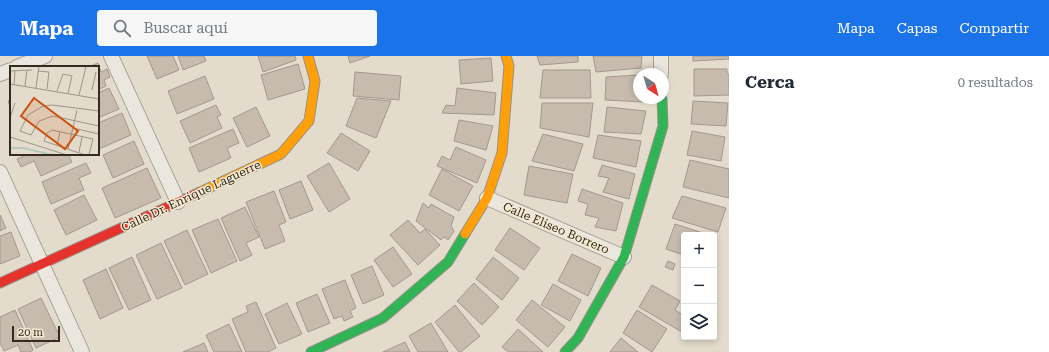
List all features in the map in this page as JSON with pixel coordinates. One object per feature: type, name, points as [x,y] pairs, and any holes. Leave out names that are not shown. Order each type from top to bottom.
[{"type":"street","points":[[20,66],[44,56]]},
{"type":"street","points":[[111,56],[178,202]]},
{"type":"street","name":"Calle Dr. Enrique Laguerre","points":[[0,283],[281,154],[309,121],[315,81],[308,56]]},
{"type":"street","points":[[311,352],[383,318],[448,262],[487,198],[502,153],[509,66],[506,56]]},
{"type":"street","points":[[661,56],[661,68]]},
{"type":"street","points":[[0,74],[10,70]]},
{"type":"street","points":[[565,352],[578,338],[624,257],[663,126],[662,104]]},
{"type":"street","points":[[0,172],[82,352]]},
{"type":"street","name":"Calle Eliseo Borrero","points":[[487,198],[624,257]]},
{"type":"building","points":[[147,56],[173,56],[179,70],[157,79]]},
{"type":"building","points":[[178,56],[204,56],[206,61],[183,70]]},
{"type":"building","points":[[258,56],[295,56],[296,60],[263,72]]},
{"type":"building","points":[[348,56],[370,56],[350,63]]},
{"type":"building","points":[[537,56],[578,56],[578,62],[540,65]]},
{"type":"building","points":[[593,56],[642,56],[641,68],[596,72]]},
{"type":"building","points":[[693,56],[729,56],[729,59],[693,61]]},
{"type":"building","points":[[491,58],[493,81],[461,84],[459,60]]},
{"type":"building","points":[[98,63],[99,66],[90,66]]},
{"type":"building","points":[[298,64],[305,89],[268,100],[261,75]]},
{"type":"building","points":[[99,66],[101,72],[107,69],[110,77],[104,80],[106,86],[99,90]]},
{"type":"building","points":[[694,69],[727,69],[727,74],[729,74],[729,95],[694,96]]},
{"type":"building","points":[[543,70],[590,70],[591,98],[540,98]]},
{"type":"building","points":[[355,72],[401,76],[399,100],[353,96]]},
{"type":"building","points":[[633,75],[633,101],[605,100],[606,77]]},
{"type":"building","points":[[205,76],[214,99],[177,114],[168,91]]},
{"type":"building","points":[[109,88],[119,109],[99,118],[99,93]]},
{"type":"building","points":[[457,88],[496,93],[494,115],[442,113],[446,105],[455,106]]},
{"type":"building","points":[[357,98],[391,101],[376,138],[346,126]]},
{"type":"building","points":[[693,101],[728,103],[726,126],[691,124]]},
{"type":"building","points":[[542,103],[593,103],[589,137],[540,128]]},
{"type":"building","points":[[216,105],[221,115],[217,117],[222,128],[190,143],[180,121]]},
{"type":"building","points":[[256,107],[270,136],[247,147],[233,118]]},
{"type":"building","points":[[607,107],[646,111],[641,134],[604,132]]},
{"type":"building","points":[[122,113],[131,135],[99,149],[99,123]]},
{"type":"building","points":[[459,120],[493,126],[486,150],[454,141]]},
{"type":"building","points":[[233,129],[239,143],[227,148],[231,158],[199,172],[189,148]]},
{"type":"building","points":[[692,131],[725,137],[721,161],[687,155]]},
{"type":"building","points":[[341,133],[370,151],[358,171],[327,153]]},
{"type":"building","points":[[543,134],[583,144],[574,171],[532,161]]},
{"type":"building","points":[[598,135],[641,141],[636,167],[593,158]]},
{"type":"building","points":[[134,141],[144,164],[113,178],[103,155]]},
{"type":"building","points":[[456,147],[486,160],[477,183],[437,166],[442,156],[450,160]]},
{"type":"building","points":[[27,155],[68,155],[72,162],[41,176],[34,161],[21,167],[17,159]]},
{"type":"building","points":[[690,160],[729,169],[729,198],[683,187]]},
{"type":"building","points":[[86,163],[91,173],[79,178],[84,190],[51,204],[42,182]]},
{"type":"building","points":[[329,163],[350,199],[329,212],[307,176]]},
{"type":"building","points":[[602,165],[635,174],[629,199],[603,192],[609,178],[598,176]]},
{"type":"building","points":[[529,166],[573,174],[567,203],[524,195]]},
{"type":"building","points":[[147,168],[161,198],[115,218],[102,188]]},
{"type":"building","points":[[442,169],[473,186],[459,211],[429,195]]},
{"type":"building","points":[[301,181],[313,210],[290,219],[279,190]]},
{"type":"building","points":[[582,189],[623,203],[616,231],[595,227],[599,218],[585,215],[588,204],[578,201]]},
{"type":"building","points":[[274,191],[286,222],[279,225],[285,241],[265,249],[246,202]]},
{"type":"building","points":[[84,195],[97,220],[66,235],[54,210]]},
{"type":"building","points":[[682,196],[726,208],[718,232],[672,218]]},
{"type":"building","points":[[423,203],[429,208],[431,204],[454,217],[451,226],[454,231],[448,240],[444,237],[441,240],[416,221]]},
{"type":"building","points":[[245,207],[259,237],[246,243],[252,255],[240,261],[221,218]]},
{"type":"building","points":[[0,215],[6,228],[0,231]]},
{"type":"building","points":[[218,219],[237,261],[211,273],[192,230]]},
{"type":"building","points":[[408,220],[420,233],[425,229],[440,245],[418,265],[390,235]]},
{"type":"building","points":[[675,224],[700,232],[681,232],[681,254],[666,249]]},
{"type":"building","points":[[510,228],[540,248],[524,270],[495,250]]},
{"type":"building","points":[[187,230],[208,274],[185,285],[164,241]]},
{"type":"building","points":[[11,232],[20,256],[0,264],[0,236]]},
{"type":"building","points":[[161,243],[182,288],[157,299],[136,255]]},
{"type":"building","points":[[393,247],[412,274],[393,287],[374,260]]},
{"type":"building","points":[[572,254],[601,268],[588,296],[558,281]]},
{"type":"building","points":[[132,257],[151,300],[129,310],[109,268]]},
{"type":"building","points":[[493,257],[519,278],[502,300],[476,279]]},
{"type":"building","points":[[668,261],[675,264],[673,270],[665,267]]},
{"type":"building","points":[[372,266],[384,295],[363,304],[351,275]]},
{"type":"building","points":[[106,269],[123,308],[100,319],[83,280]]},
{"type":"building","points":[[345,280],[356,308],[350,311],[353,317],[344,321],[342,316],[334,319],[322,289]]},
{"type":"building","points":[[474,283],[499,307],[482,325],[457,301]]},
{"type":"building","points":[[553,284],[581,300],[570,321],[541,305]]},
{"type":"building","points":[[652,285],[680,301],[675,310],[681,314],[681,331],[639,307]]},
{"type":"building","points":[[317,294],[330,323],[308,332],[296,303]]},
{"type":"building","points":[[41,298],[60,337],[36,348],[18,309]]},
{"type":"building","points":[[532,300],[565,327],[548,347],[516,320]]},
{"type":"building","points":[[256,302],[276,348],[268,352],[246,352],[232,319],[248,312],[246,306]]},
{"type":"building","points":[[287,303],[302,334],[279,344],[265,314]]},
{"type":"building","points":[[455,305],[480,336],[461,352],[459,352],[435,322]]},
{"type":"building","points":[[15,310],[33,350],[30,352],[21,352],[18,345],[4,351],[0,343],[0,317]]},
{"type":"building","points":[[637,310],[667,329],[652,352],[623,333]]},
{"type":"building","points":[[431,323],[448,352],[418,352],[409,336]]},
{"type":"building","points":[[229,324],[242,352],[214,352],[206,335]]},
{"type":"building","points":[[518,329],[543,352],[508,352],[502,347]]},
{"type":"building","points":[[621,338],[638,352],[610,352]]},
{"type":"building","points":[[405,342],[410,352],[383,352]]},
{"type":"building","points":[[204,343],[208,352],[183,352]]},
{"type":"traffic: fast","points":[[565,352],[578,338],[624,257],[663,126],[662,104]]},
{"type":"traffic: fast","points":[[311,352],[383,318],[448,262],[465,234]]},
{"type":"traffic: slow","points":[[198,193],[281,154],[309,121],[315,81],[308,56]]},
{"type":"traffic: slow","points":[[465,234],[487,198],[502,153],[509,66],[506,56]]},
{"type":"traffic: jam","points":[[0,283],[198,193]]}]
